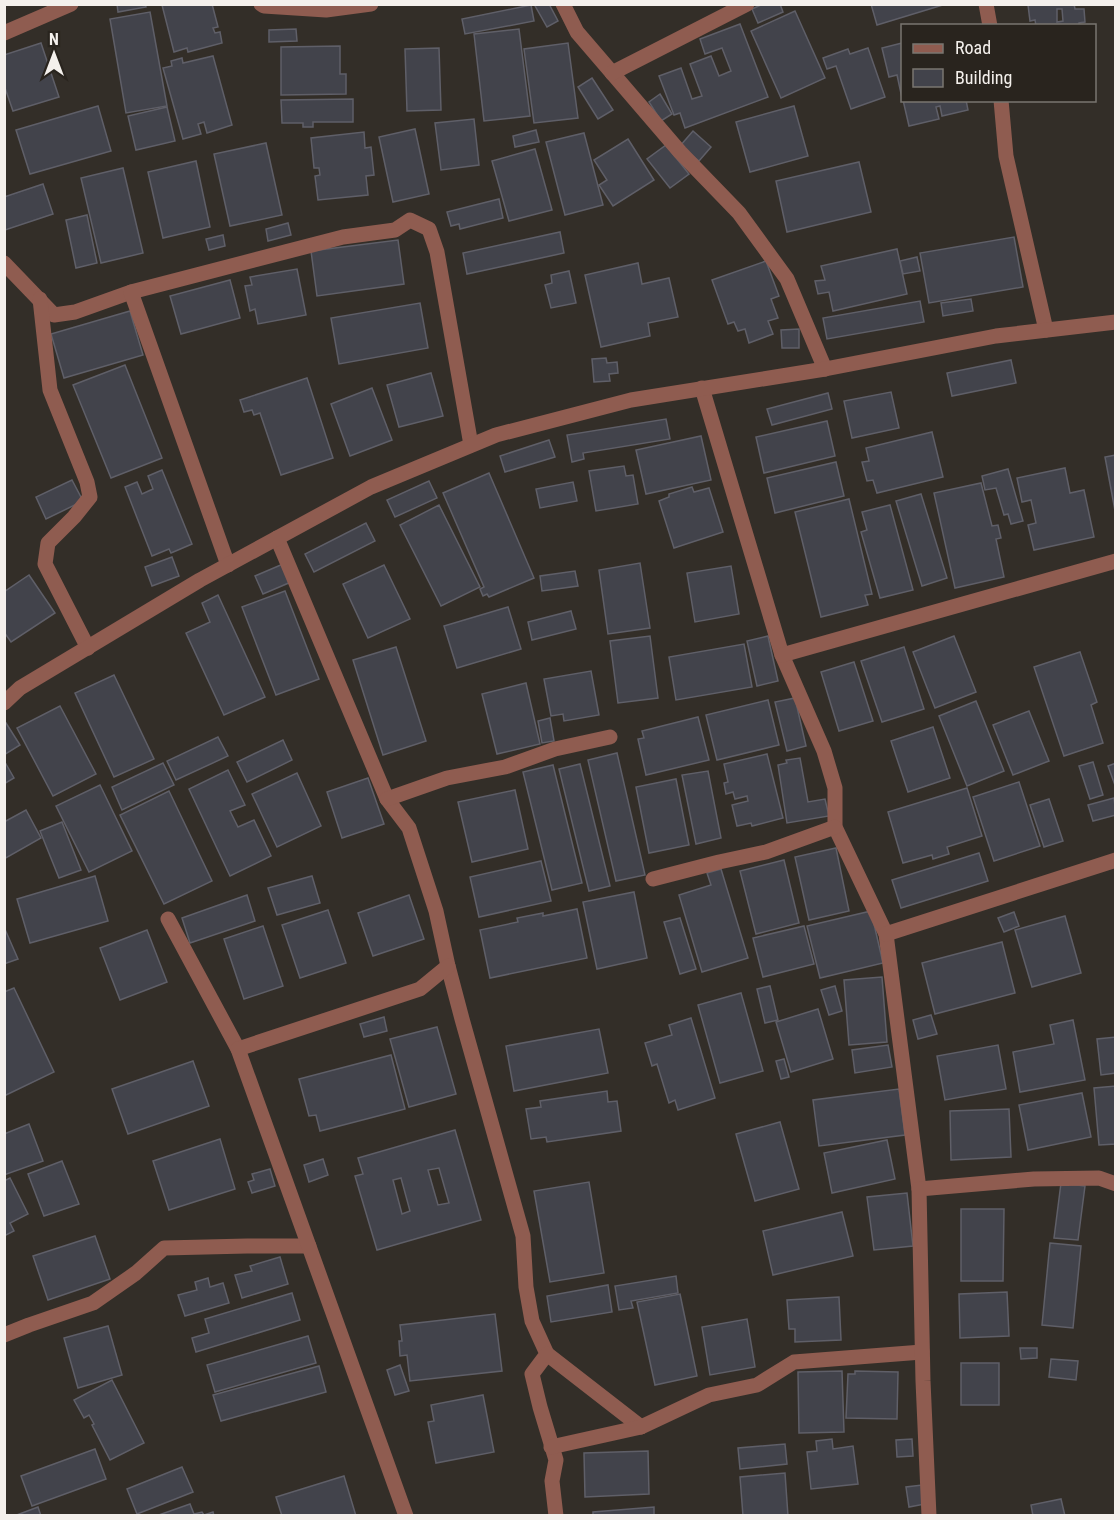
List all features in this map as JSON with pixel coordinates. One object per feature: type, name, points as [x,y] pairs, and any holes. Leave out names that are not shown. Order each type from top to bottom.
[{"type":"street","points":[[4,33],[71,4]]},
{"type":"street","points":[[261,4],[326,10],[371,4]]},
{"type":"street","points":[[563,4],[577,33],[680,152],[739,213],[788,279],[825,369]]},
{"type":"street","points":[[612,73],[747,4]]},
{"type":"street","points":[[986,4],[990,24]]},
{"type":"street","points":[[1001,102],[1006,156],[1046,330]]},
{"type":"street","points":[[4,262],[54,315],[75,312],[131,292],[343,237],[394,230],[410,220],[429,229],[437,252],[471,445]]},
{"type":"street","points":[[131,292],[228,565]]},
{"type":"street","points":[[40,299],[50,390],[87,482],[90,496],[74,517],[48,543],[45,564],[88,648]]},
{"type":"street","points":[[4,703],[20,688],[200,580],[277,538],[371,487],[496,435],[632,400],[825,369],[996,336],[1116,322]]},
{"type":"street","points":[[702,388],[782,656],[824,751],[835,788],[835,827],[886,934],[919,1190],[922,1352],[929,1515]]},
{"type":"street","points":[[277,538],[387,799],[409,828],[436,911],[448,966],[523,1236],[526,1287],[532,1322],[548,1354],[641,1427]]},
{"type":"street","points":[[782,656],[1116,561]]},
{"type":"street","points":[[387,799],[447,778],[505,767],[555,749],[610,736]]},
{"type":"street","points":[[653,879],[766,852],[835,827]]},
{"type":"street","points":[[886,934],[1116,860]]},
{"type":"street","points":[[168,919],[238,1049],[406,1515]]},
{"type":"street","points":[[238,1049],[420,989],[448,966]]},
{"type":"street","points":[[919,1190],[1034,1179],[1100,1178],[1116,1184]]},
{"type":"street","points":[[4,1335],[29,1324],[93,1303],[136,1273],[164,1248],[309,1246]]},
{"type":"street","points":[[551,1447],[641,1427],[709,1395],[757,1385],[794,1362],[922,1352]]},
{"type":"street","points":[[548,1354],[532,1374],[556,1460],[552,1481],[555,1515]]},
{"type":"building","points":[[117,4],[145,4],[146,7],[118,12]]},
{"type":"building","points":[[212,4],[218,27],[213,28],[215,33],[220,32],[222,43],[188,52],[187,48],[174,52],[162,5]]},
{"type":"building","points":[[534,4],[549,4],[558,21],[547,27]]},
{"type":"building","points":[[763,4],[780,4],[783,12],[758,23],[752,9]]},
{"type":"building","points":[[871,4],[946,4],[877,25]]},
{"type":"building","points":[[1074,4],[1075,9],[1084,9],[1085,22],[1079,24],[1036,24],[1035,20],[1030,21],[1028,5]],"holes":[[[1057,9],[1062,9],[1063,21],[1057,22]]]},
{"type":"building","points":[[531,5],[534,21],[465,34],[462,19]]},
{"type":"building","points":[[795,11],[825,78],[781,98],[751,31]]},
{"type":"building","points":[[150,12],[167,106],[126,113],[110,19]]},
{"type":"building","points":[[740,24],[768,97],[685,128],[680,113],[674,115],[659,76],[681,68],[692,99],[702,96],[690,64],[711,56],[719,76],[731,71],[722,48],[705,54],[700,39]]},
{"type":"building","points":[[296,29],[297,41],[269,42],[269,30]]},
{"type":"building","points":[[519,29],[530,116],[484,121],[474,34]]},
{"type":"building","points":[[41,43],[59,97],[13,111],[4,85],[4,55]]},
{"type":"building","points":[[568,43],[578,118],[534,123],[524,49]]},
{"type":"building","points":[[901,43],[901,93],[897,75],[889,77],[882,48]]},
{"type":"building","points":[[340,46],[340,74],[346,74],[346,94],[281,95],[281,47]]},
{"type":"building","points":[[439,48],[441,110],[407,111],[405,49]]},
{"type":"building","points":[[868,48],[885,97],[851,109],[836,66],[827,69],[823,58],[848,49],[850,54]]},
{"type":"building","points":[[213,56],[232,125],[207,133],[204,122],[198,124],[201,134],[183,139],[163,68],[172,66],[171,61],[182,58],[183,63]]},
{"type":"building","points":[[592,78],[613,110],[598,119],[578,87]]},
{"type":"building","points":[[660,94],[672,114],[661,121],[649,102]]},
{"type":"building","points":[[353,99],[353,122],[313,122],[313,127],[303,127],[303,123],[282,123],[281,100]]},
{"type":"building","points":[[903,102],[966,102],[968,110],[942,116],[940,106],[936,107],[939,119],[909,126]]},
{"type":"building","points":[[98,106],[111,151],[30,174],[16,130]]},
{"type":"building","points":[[794,106],[808,156],[750,172],[736,122]]},
{"type":"building","points":[[167,107],[175,141],[136,150],[128,116]]},
{"type":"building","points":[[474,119],[479,165],[441,170],[435,123]]},
{"type":"building","points":[[415,129],[429,194],[393,202],[379,137]]},
{"type":"building","points":[[536,130],[539,142],[515,147],[513,136]]},
{"type":"building","points":[[693,131],[711,147],[699,161],[680,146]]},
{"type":"building","points":[[364,132],[365,148],[371,147],[374,175],[366,176],[368,195],[318,200],[315,176],[320,175],[319,168],[314,168],[311,138]]},
{"type":"building","points":[[584,133],[603,205],[565,215],[546,142]]},
{"type":"building","points":[[628,139],[654,180],[613,206],[599,185],[607,180],[594,160]]},
{"type":"building","points":[[266,143],[282,215],[230,226],[214,154]]},
{"type":"building","points":[[666,145],[689,174],[670,188],[647,159]]},
{"type":"building","points":[[535,149],[552,210],[509,221],[492,161]]},
{"type":"building","points":[[196,161],[210,227],[163,238],[148,172]]},
{"type":"building","points":[[859,162],[871,212],[787,232],[776,181]]},
{"type":"building","points":[[123,168],[143,253],[101,263],[81,178]]},
{"type":"building","points":[[43,184],[53,214],[5,230],[4,197]]},
{"type":"building","points":[[499,199],[503,218],[460,229],[459,224],[451,226],[447,212]]},
{"type":"building","points":[[87,215],[97,263],[76,268],[66,220]]},
{"type":"building","points":[[288,223],[291,235],[268,241],[266,229]]},
{"type":"building","points":[[560,232],[564,253],[467,274],[463,253]]},
{"type":"building","points":[[223,235],[225,246],[209,250],[206,239]]},
{"type":"building","points":[[1014,237],[1023,287],[929,303],[920,253]]},
{"type":"building","points":[[398,240],[404,284],[317,296],[311,251]]},
{"type":"building","points":[[897,249],[907,294],[833,311],[829,292],[818,294],[815,281],[825,280],[821,266]]},
{"type":"building","points":[[917,257],[920,271],[903,274],[900,261]]},
{"type":"building","points":[[766,261],[779,296],[771,299],[778,318],[768,321],[773,334],[749,343],[745,329],[738,331],[734,322],[728,324],[712,280]]},
{"type":"building","points":[[638,263],[642,284],[669,278],[678,317],[648,323],[650,336],[601,347],[585,275]]},
{"type":"building","points":[[297,269],[306,315],[258,324],[255,309],[250,311],[245,286],[252,285],[250,277]]},
{"type":"building","points":[[569,271],[576,303],[551,308],[545,285],[552,283],[551,275]]},
{"type":"building","points":[[230,280],[240,318],[181,334],[170,296]]},
{"type":"building","points":[[971,299],[973,311],[943,316],[941,303]]},
{"type":"building","points":[[920,301],[924,322],[827,339],[823,318]]},
{"type":"building","points":[[420,303],[428,348],[339,364],[331,318]]},
{"type":"building","points":[[130,311],[143,355],[64,378],[51,334]]},
{"type":"building","points":[[799,329],[799,348],[782,348],[781,330]]},
{"type":"building","points":[[606,358],[607,363],[617,362],[618,373],[609,374],[610,381],[594,382],[592,359]]},
{"type":"building","points":[[1011,360],[1016,383],[952,396],[947,373]]},
{"type":"building","points":[[125,365],[162,458],[111,478],[73,385]]},
{"type":"building","points":[[431,373],[443,416],[399,427],[387,385]]},
{"type":"building","points":[[307,378],[333,458],[281,475],[260,413],[254,415],[252,410],[244,412],[240,400]]},
{"type":"building","points":[[372,388],[392,440],[350,456],[331,404]]},
{"type":"building","points":[[891,392],[899,428],[852,438],[844,401]]},
{"type":"building","points":[[828,393],[832,409],[772,425],[767,409]]},
{"type":"building","points":[[666,419],[670,439],[583,453],[584,459],[572,462],[567,435]]},
{"type":"building","points":[[827,421],[835,456],[764,473],[756,437]]},
{"type":"building","points":[[932,432],[943,477],[877,493],[873,480],[867,481],[862,462],[869,461],[866,448]]},
{"type":"building","points":[[701,436],[711,480],[646,494],[636,450]]},
{"type":"building","points":[[549,440],[555,457],[505,472],[500,456]]},
{"type":"building","points":[[1116,455],[1116,516],[1105,457]]},
{"type":"building","points":[[836,462],[844,496],[775,513],[767,478]]},
{"type":"building","points":[[624,466],[626,476],[633,475],[638,504],[596,511],[589,471]]},
{"type":"building","points":[[1065,468],[1070,493],[1084,490],[1094,537],[1034,550],[1028,525],[1036,523],[1031,500],[1022,502],[1017,478]]},
{"type":"building","points":[[1008,469],[1023,521],[1011,524],[1008,514],[1004,515],[996,488],[985,490],[982,476]]},
{"type":"building","points":[[162,470],[192,544],[171,553],[169,549],[152,556],[125,487],[137,482],[142,494],[153,489],[148,476]]},
{"type":"building","points":[[489,473],[534,578],[489,597],[487,594],[483,596],[480,589],[484,587],[443,493]]},
{"type":"building","points":[[72,480],[83,501],[46,519],[36,497]]},
{"type":"building","points":[[429,481],[437,498],[395,517],[387,500]]},
{"type":"building","points":[[573,482],[577,501],[540,508],[536,489]]},
{"type":"building","points":[[981,483],[992,526],[998,525],[1001,538],[996,539],[1004,577],[955,588],[934,493]]},
{"type":"building","points":[[692,487],[694,492],[709,488],[723,532],[674,548],[659,501],[669,497],[669,494]]},
{"type":"building","points":[[921,494],[947,578],[922,586],[896,501]]},
{"type":"building","points":[[849,499],[872,594],[865,595],[868,605],[821,617],[795,512]]},
{"type":"building","points":[[439,505],[480,587],[441,606],[400,525]]},
{"type":"building","points":[[890,505],[913,590],[880,598],[861,532],[867,530],[862,512]]},
{"type":"building","points":[[366,523],[375,541],[314,572],[305,554]]},
{"type":"building","points":[[172,557],[179,576],[152,586],[145,567]]},
{"type":"building","points":[[640,563],[650,628],[608,634],[599,570]]},
{"type":"building","points":[[283,564],[291,582],[263,594],[255,576]]},
{"type":"building","points":[[384,565],[410,619],[368,638],[343,584]]},
{"type":"building","points":[[731,566],[739,614],[695,622],[687,573]]},
{"type":"building","points":[[575,571],[578,586],[542,591],[540,576]]},
{"type":"building","points":[[29,575],[55,613],[11,642],[4,632],[4,592]]},
{"type":"building","points":[[285,591],[319,679],[276,695],[242,607]]},
{"type":"building","points":[[218,595],[265,697],[224,715],[186,633],[210,622],[202,603]]},
{"type":"building","points":[[508,607],[521,649],[457,668],[444,626]]},
{"type":"building","points":[[571,611],[576,629],[532,640],[528,622]]},
{"type":"building","points":[[650,636],[658,698],[618,703],[610,641]]},
{"type":"building","points":[[768,636],[778,681],[757,686],[747,641]]},
{"type":"building","points":[[954,636],[976,692],[935,708],[913,652]]},
{"type":"building","points":[[744,644],[752,687],[676,700],[669,657]]},
{"type":"building","points":[[396,647],[426,741],[383,755],[353,660]]},
{"type":"building","points":[[904,647],[924,709],[882,722],[861,661]]},
{"type":"building","points":[[1080,652],[1097,702],[1091,705],[1103,743],[1064,756],[1034,667]]},
{"type":"building","points":[[854,662],[873,721],[839,731],[821,672]]},
{"type":"building","points":[[591,671],[599,715],[564,721],[563,714],[551,716],[544,679]]},
{"type":"building","points":[[114,675],[154,759],[114,777],[75,693]]},
{"type":"building","points":[[526,683],[540,744],[497,754],[482,694]]},
{"type":"building","points":[[795,698],[806,746],[787,751],[775,702]]},
{"type":"building","points":[[768,700],[779,745],[717,760],[706,715]]},
{"type":"building","points":[[976,701],[1004,771],[967,786],[939,716]]},
{"type":"building","points":[[60,706],[96,774],[53,796],[17,728]]},
{"type":"building","points":[[1029,711],[1049,761],[1013,775],[993,725]]},
{"type":"building","points":[[698,717],[709,760],[646,775],[638,739],[644,738],[642,731]]},
{"type":"building","points":[[550,718],[554,741],[542,743],[538,721]]},
{"type":"building","points":[[6,723],[20,745],[4,755],[4,724]]},
{"type":"building","points":[[933,727],[950,778],[908,792],[891,741]]},
{"type":"building","points":[[218,737],[228,756],[176,780],[167,761]]},
{"type":"building","points":[[283,740],[292,760],[247,782],[237,762]]},
{"type":"building","points":[[617,753],[645,875],[616,881],[588,760]]},
{"type":"building","points":[[767,754],[783,818],[752,826],[751,823],[737,826],[732,805],[748,801],[747,796],[735,799],[733,792],[726,794],[724,783],[728,782],[724,764]]},
{"type":"building","points":[[800,758],[808,802],[825,799],[829,816],[787,823],[778,765],[787,763],[786,760]]},
{"type":"building","points":[[1093,762],[1103,795],[1090,799],[1079,766]]},
{"type":"building","points":[[163,763],[174,785],[122,810],[112,787]]},
{"type":"building","points":[[1116,763],[1116,788],[1108,766]]},
{"type":"building","points":[[6,764],[14,778],[4,784],[4,765]]},
{"type":"building","points":[[580,764],[610,886],[589,891],[559,769]]},
{"type":"building","points":[[553,765],[582,883],[552,890],[523,772]]},
{"type":"building","points":[[228,770],[245,805],[230,811],[238,827],[254,820],[271,856],[230,876],[189,789]]},
{"type":"building","points":[[708,771],[721,838],[696,844],[682,775]]},
{"type":"building","points":[[297,773],[321,826],[277,847],[252,794]]},
{"type":"building","points":[[368,778],[384,824],[342,838],[327,792]]},
{"type":"building","points":[[676,779],[689,845],[649,853],[636,787]]},
{"type":"building","points":[[1019,782],[1040,846],[994,861],[973,797]]},
{"type":"building","points":[[100,785],[132,851],[89,872],[56,806]]},
{"type":"building","points":[[967,788],[982,836],[947,847],[949,854],[933,859],[932,855],[903,863],[888,812]]},
{"type":"building","points":[[515,790],[528,849],[472,862],[458,802]]},
{"type":"building","points":[[169,791],[212,881],[164,904],[120,815]]},
{"type":"building","points":[[1114,798],[1116,815],[1093,821],[1088,805]]},
{"type":"building","points":[[1049,799],[1063,841],[1044,847],[1030,805]]},
{"type":"building","points":[[26,810],[41,838],[4,859],[4,822]]},
{"type":"building","points":[[62,822],[81,870],[59,878],[40,831]]},
{"type":"building","points":[[836,848],[849,911],[809,920],[795,857]]},
{"type":"building","points":[[979,853],[988,881],[901,908],[892,880]]},
{"type":"building","points":[[784,860],[799,923],[756,934],[740,871]]},
{"type":"building","points":[[541,861],[551,901],[479,917],[470,877]]},
{"type":"building","points":[[721,869],[748,958],[702,972],[679,895],[711,885],[707,873]]},
{"type":"building","points":[[95,876],[108,921],[30,943],[17,899]]},
{"type":"building","points":[[312,876],[320,903],[277,915],[268,888]]},
{"type":"building","points":[[634,892],[647,958],[597,969],[583,902]]},
{"type":"building","points":[[247,895],[255,921],[190,943],[182,918]]},
{"type":"building","points":[[409,895],[424,939],[373,956],[358,913]]},
{"type":"building","points":[[577,909],[587,958],[490,978],[480,930],[518,922],[517,918],[543,913],[543,916]]},
{"type":"building","points":[[328,910],[346,963],[300,978],[282,925]]},
{"type":"building","points":[[871,911],[883,963],[820,978],[807,926]]},
{"type":"building","points":[[1014,912],[1019,926],[1004,932],[998,918]]},
{"type":"building","points":[[1065,916],[1081,973],[1032,987],[1015,930]]},
{"type":"building","points":[[680,918],[696,969],[680,974],[664,922]]},
{"type":"building","points":[[263,926],[283,986],[244,999],[224,939]]},
{"type":"building","points":[[804,926],[814,964],[763,977],[753,938]]},
{"type":"building","points":[[4,927],[18,959],[4,964]]},
{"type":"building","points":[[147,930],[167,982],[120,1000],[100,948]]},
{"type":"building","points":[[1002,942],[1015,993],[935,1014],[922,963]]},
{"type":"building","points":[[882,977],[887,1042],[849,1045],[844,980]]},
{"type":"building","points":[[770,986],[778,1020],[765,1023],[757,989]]},
{"type":"building","points":[[835,986],[842,1011],[829,1015],[821,990]]},
{"type":"building","points":[[14,988],[54,1072],[4,1096],[4,992]]},
{"type":"building","points":[[741,993],[763,1071],[720,1083],[698,1005]]},
{"type":"building","points":[[818,1009],[833,1059],[791,1072],[776,1022]]},
{"type":"building","points":[[931,1015],[937,1034],[918,1039],[913,1020]]},
{"type":"building","points":[[384,1017],[387,1031],[364,1037],[360,1024]]},
{"type":"building","points":[[691,1018],[715,1098],[678,1110],[675,1100],[669,1103],[657,1064],[652,1066],[645,1043],[672,1035],[669,1025]]},
{"type":"building","points":[[1073,1020],[1085,1080],[1020,1092],[1013,1052],[1054,1044],[1050,1025]]},
{"type":"building","points":[[437,1027],[456,1094],[409,1107],[390,1039]]},
{"type":"building","points":[[599,1029],[608,1073],[514,1091],[506,1046]]},
{"type":"building","points":[[1116,1037],[1116,1073],[1101,1075],[1097,1039]]},
{"type":"building","points":[[888,1045],[892,1067],[855,1073],[852,1050]]},
{"type":"building","points":[[998,1045],[1006,1089],[945,1100],[937,1056]]},
{"type":"building","points":[[391,1055],[405,1109],[320,1131],[316,1115],[309,1116],[299,1079]]},
{"type":"building","points":[[784,1059],[789,1077],[781,1079],[776,1061]]},
{"type":"building","points":[[193,1061],[209,1106],[128,1134],[112,1089]]},
{"type":"building","points":[[1116,1086],[1116,1144],[1099,1145],[1094,1088]]},
{"type":"building","points":[[899,1089],[905,1135],[819,1146],[813,1100]]},
{"type":"building","points":[[607,1091],[608,1102],[617,1101],[621,1131],[547,1142],[546,1137],[531,1139],[526,1109],[541,1107],[540,1101]]},
{"type":"building","points":[[1082,1093],[1091,1137],[1028,1150],[1019,1105]]},
{"type":"building","points":[[1009,1109],[1011,1157],[951,1160],[950,1111]]},
{"type":"building","points":[[780,1122],[799,1189],[755,1201],[736,1134]]},
{"type":"building","points":[[29,1124],[43,1161],[4,1175],[4,1134]]},
{"type":"building","points":[[455,1130],[481,1220],[377,1250],[355,1176],[363,1174],[358,1158]],"holes":[[[439,1168],[449,1203],[438,1205],[428,1170]],[[401,1178],[410,1211],[402,1214],[393,1180]]]},
{"type":"building","points":[[220,1139],[235,1189],[169,1210],[153,1161]]},
{"type":"building","points":[[887,1140],[895,1179],[832,1193],[824,1153]]},
{"type":"building","points":[[323,1159],[328,1175],[309,1182],[304,1165]]},
{"type":"building","points":[[62,1161],[79,1204],[44,1216],[28,1174]]},
{"type":"building","points":[[270,1169],[275,1186],[252,1193],[248,1182],[254,1180],[252,1174]]},
{"type":"building","points":[[10,1178],[28,1214],[10,1223],[14,1231],[4,1236],[4,1181]]},
{"type":"building","points":[[589,1182],[604,1273],[550,1282],[534,1191]]},
{"type":"building","points":[[1061,1183],[1085,1186],[1078,1240],[1054,1238]]},
{"type":"building","points":[[907,1193],[913,1246],[874,1250],[867,1197]]},
{"type":"building","points":[[961,1209],[1004,1209],[1003,1281],[961,1281]]},
{"type":"building","points":[[842,1212],[853,1256],[773,1275],[763,1231]]},
{"type":"building","points":[[95,1236],[110,1279],[48,1300],[33,1256]]},
{"type":"building","points":[[1050,1243],[1081,1246],[1073,1328],[1042,1325]]},
{"type":"building","points":[[280,1257],[288,1284],[242,1298],[235,1275],[252,1271],[250,1266]]},
{"type":"building","points":[[676,1276],[678,1293],[631,1301],[633,1308],[619,1310],[615,1286]]},
{"type":"building","points":[[208,1278],[210,1287],[223,1283],[229,1303],[185,1316],[178,1295],[197,1290],[195,1282]]},
{"type":"building","points":[[608,1285],[612,1312],[551,1322],[547,1296]]},
{"type":"building","points":[[1007,1292],[1009,1336],[960,1338],[959,1294]]},
{"type":"building","points":[[292,1293],[300,1320],[196,1352],[192,1338],[209,1333],[205,1319]]},
{"type":"building","points":[[680,1294],[697,1376],[655,1385],[637,1302]]},
{"type":"building","points":[[839,1297],[841,1340],[795,1342],[795,1329],[789,1329],[787,1300]]},
{"type":"building","points":[[495,1314],[502,1371],[410,1381],[407,1355],[400,1356],[399,1341],[402,1341],[400,1325]]},
{"type":"building","points":[[747,1319],[755,1367],[710,1375],[702,1327]]},
{"type":"building","points":[[108,1326],[122,1375],[78,1388],[64,1338]]},
{"type":"building","points":[[308,1336],[316,1363],[215,1392],[207,1365]]},
{"type":"building","points":[[1020,1348],[1037,1348],[1037,1358],[1021,1359]]},
{"type":"building","points":[[1051,1359],[1078,1361],[1076,1380],[1049,1377]]},
{"type":"building","points":[[961,1363],[999,1363],[999,1405],[961,1405]]},
{"type":"building","points":[[400,1365],[409,1391],[395,1395],[387,1370]]},
{"type":"building","points":[[319,1366],[326,1392],[221,1421],[213,1395]]},
{"type":"building","points":[[842,1371],[844,1432],[799,1433],[798,1372]]},
{"type":"building","points":[[855,1371],[898,1372],[897,1419],[846,1418],[848,1374],[855,1374]]},
{"type":"building","points":[[112,1380],[144,1443],[110,1460],[89,1415],[84,1418],[74,1400]]},
{"type":"building","points":[[483,1395],[494,1452],[436,1463],[428,1422],[434,1421],[431,1405]]},
{"type":"building","points":[[832,1439],[833,1449],[853,1446],[858,1484],[811,1489],[807,1452],[817,1451],[816,1441]]},
{"type":"building","points":[[912,1439],[913,1456],[897,1457],[896,1440]]},
{"type":"building","points":[[785,1444],[787,1464],[740,1469],[738,1448]]},
{"type":"building","points":[[95,1449],[106,1479],[32,1506],[21,1476]]},
{"type":"building","points":[[648,1451],[649,1494],[585,1497],[584,1453]]},
{"type":"building","points":[[182,1467],[193,1492],[137,1514],[127,1489]]},
{"type":"building","points":[[785,1473],[788,1516],[743,1516],[740,1477]]},
{"type":"building","points":[[344,1476],[356,1516],[282,1516],[276,1497]]},
{"type":"building","points":[[922,1485],[925,1504],[909,1507],[906,1487]]},
{"type":"building","points":[[1061,1499],[1065,1516],[1033,1516],[1031,1505]]},
{"type":"building","points":[[190,1504],[194,1514],[202,1512],[204,1515],[213,1512],[214,1516],[156,1516]]},
{"type":"building","points":[[38,1507],[41,1516],[14,1516]]},
{"type":"building","points":[[654,1507],[654,1516],[593,1516],[593,1512]]}]
